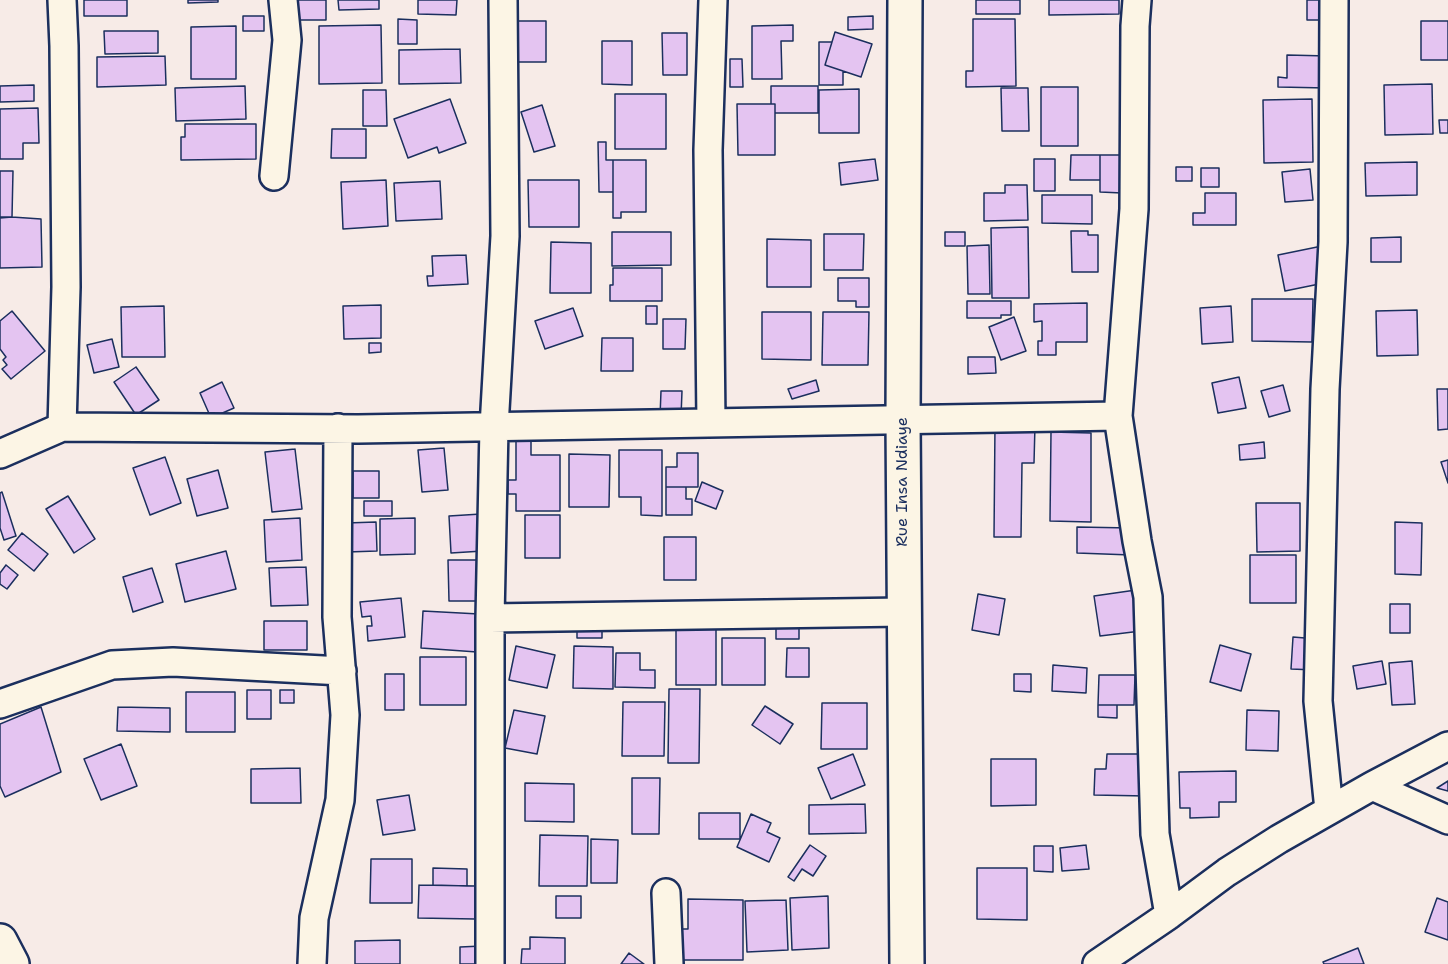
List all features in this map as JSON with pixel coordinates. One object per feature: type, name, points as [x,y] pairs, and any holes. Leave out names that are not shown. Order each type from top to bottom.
[{"type":"main road","name":"Rue Insa Ndiaye","points":[[905,0],[903,420],[907,964]]},
{"type":"main road","points":[[0,941],[12,964]]},
{"type":"street","points":[[62,0],[66,287],[62,427]]},
{"type":"street","points":[[274,176],[288,40],[283,0]]},
{"type":"street","points":[[490,964],[490,618],[494,427],[505,236],[502,0]]},
{"type":"street","points":[[711,423],[708,150],[713,0]]},
{"type":"street","points":[[1137,0],[1134,208],[1118,416],[1137,542],[1148,597],[1155,834],[1169,915]]},
{"type":"street","points":[[1329,810],[1318,701],[1325,389],[1333,242],[1334,0]]},
{"type":"street","points":[[0,454],[62,427],[494,427],[1118,416]]},
{"type":"street","points":[[312,964],[314,918],[340,800],[345,715],[337,618],[338,428]]},
{"type":"street","points":[[490,618],[904,612]]},
{"type":"street","points":[[0,704],[112,665],[173,662],[342,671]]},
{"type":"street","points":[[1096,964],[1227,873],[1329,810],[1448,747]]},
{"type":"street","points":[[1372,786],[1448,820]]},
{"type":"street","points":[[666,893],[669,964]]},
{"type":"building","points":[[84,0],[127,0],[127,16],[84,16]]},
{"type":"building","points":[[188,0],[218,0],[218,2],[188,3]]},
{"type":"building","points":[[296,0],[326,0],[326,20],[296,20]]},
{"type":"building","points":[[338,0],[379,0],[379,9],[339,10]]},
{"type":"building","points":[[418,0],[457,0],[456,15],[418,14]]},
{"type":"building","points":[[976,0],[1020,0],[1020,14],[976,14]]},
{"type":"building","points":[[1049,0],[1119,0],[1119,14],[1049,15]]},
{"type":"building","points":[[1307,0],[1330,0],[1330,20],[1307,20]]},
{"type":"building","points":[[243,16],[264,16],[264,31],[243,31]]},
{"type":"building","points":[[873,16],[873,29],[848,30],[848,17]]},
{"type":"building","points":[[398,19],[417,20],[417,44],[398,44]]},
{"type":"building","points":[[973,19],[1015,19],[1016,86],[966,87],[966,71],[973,71]]},
{"type":"building","points":[[512,21],[546,21],[546,62],[511,62]]},
{"type":"building","points":[[1421,21],[1448,21],[1448,60],[1421,60]]},
{"type":"building","points":[[381,25],[382,83],[319,84],[319,26]]},
{"type":"building","points":[[793,25],[793,41],[781,41],[782,79],[752,79],[752,26]]},
{"type":"building","points":[[236,26],[236,79],[191,79],[191,27]]},
{"type":"building","points":[[104,31],[158,31],[158,53],[105,54]]},
{"type":"building","points":[[835,32],[872,44],[861,77],[825,65]]},
{"type":"building","points":[[662,33],[687,33],[687,75],[663,75]]},
{"type":"building","points":[[602,41],[632,41],[632,85],[602,84]]},
{"type":"building","points":[[819,42],[832,42],[825,65],[843,71],[843,85],[819,85]]},
{"type":"building","points":[[460,49],[461,83],[399,84],[399,50]]},
{"type":"building","points":[[1287,55],[1328,56],[1327,88],[1278,87],[1278,77],[1287,78]]},
{"type":"building","points":[[165,56],[166,85],[97,87],[97,57]]},
{"type":"building","points":[[730,59],[742,59],[743,87],[730,87]]},
{"type":"building","points":[[1432,84],[1433,134],[1385,135],[1384,85]]},
{"type":"building","points":[[34,85],[34,101],[0,102],[0,86]]},
{"type":"building","points":[[245,86],[246,119],[176,121],[175,88]]},
{"type":"building","points":[[771,86],[818,86],[818,113],[775,113],[775,104],[771,104]]},
{"type":"building","points":[[1041,87],[1078,87],[1078,146],[1041,146]]},
{"type":"building","points":[[1001,88],[1028,88],[1029,131],[1002,131]]},
{"type":"building","points":[[859,89],[859,133],[819,133],[819,90]]},
{"type":"building","points":[[363,90],[386,90],[387,126],[363,126]]},
{"type":"building","points":[[615,94],[666,94],[666,149],[615,149]]},
{"type":"building","points":[[450,99],[466,143],[439,153],[437,147],[408,158],[394,119]]},
{"type":"building","points":[[1312,99],[1313,162],[1264,163],[1263,100]]},
{"type":"building","points":[[737,104],[775,104],[775,155],[738,155]]},
{"type":"building","points":[[542,105],[555,146],[534,152],[521,112]]},
{"type":"building","points":[[38,108],[39,143],[23,143],[23,159],[0,159],[0,109]]},
{"type":"building","points":[[1439,120],[1448,120],[1448,133],[1440,133]]},
{"type":"building","points":[[185,124],[256,124],[256,159],[181,160],[181,137],[185,137]]},
{"type":"building","points":[[332,129],[366,129],[366,158],[331,158]]},
{"type":"building","points":[[598,142],[606,142],[606,160],[613,160],[613,192],[599,192]]},
{"type":"building","points":[[1071,155],[1100,155],[1100,180],[1070,180]]},
{"type":"building","points":[[1100,155],[1122,155],[1122,193],[1100,192]]},
{"type":"building","points":[[875,159],[878,180],[841,185],[839,163]]},
{"type":"building","points":[[1034,159],[1055,159],[1055,191],[1034,191]]},
{"type":"building","points":[[613,160],[646,160],[646,212],[621,212],[621,218],[613,218]]},
{"type":"building","points":[[1417,162],[1417,195],[1366,196],[1365,163]]},
{"type":"building","points":[[1176,167],[1192,167],[1192,181],[1176,181]]},
{"type":"building","points":[[1201,168],[1219,168],[1219,187],[1201,187]]},
{"type":"building","points":[[1310,169],[1313,200],[1285,202],[1282,172]]},
{"type":"building","points":[[0,171],[13,171],[12,217],[0,217]]},
{"type":"building","points":[[386,180],[388,226],[343,229],[341,182]]},
{"type":"building","points":[[528,180],[579,180],[579,227],[529,227]]},
{"type":"building","points":[[440,181],[442,219],[396,221],[394,183]]},
{"type":"building","points":[[1005,185],[1027,185],[1028,220],[984,221],[984,193],[1005,193]]},
{"type":"building","points":[[1205,193],[1236,193],[1236,225],[1193,225],[1193,213],[1205,213]]},
{"type":"building","points":[[1042,195],[1092,195],[1092,224],[1042,223]]},
{"type":"building","points":[[0,218],[41,219],[42,267],[0,268]]},
{"type":"building","points":[[1028,227],[1029,298],[992,298],[991,228]]},
{"type":"building","points":[[1071,231],[1088,231],[1088,235],[1098,235],[1098,272],[1072,272]]},
{"type":"building","points":[[612,232],[671,232],[671,265],[612,266]]},
{"type":"building","points":[[945,232],[965,232],[965,246],[945,246]]},
{"type":"building","points":[[824,234],[864,234],[863,270],[824,270]]},
{"type":"building","points":[[1401,237],[1401,262],[1371,262],[1371,238]]},
{"type":"building","points":[[767,239],[811,240],[811,287],[767,287]]},
{"type":"building","points":[[551,242],[591,243],[591,293],[550,293]]},
{"type":"building","points":[[989,245],[990,294],[968,294],[967,246]]},
{"type":"building","points":[[1322,246],[1329,282],[1285,291],[1278,255]]},
{"type":"building","points":[[466,255],[468,284],[428,286],[427,276],[433,276],[432,256]]},
{"type":"building","points":[[613,268],[662,268],[662,301],[610,301]]},
{"type":"building","points":[[838,278],[869,278],[869,307],[856,307],[856,301],[838,301]]},
{"type":"building","points":[[1252,299],[1313,299],[1312,342],[1252,341]]},
{"type":"building","points":[[967,301],[1011,301],[1011,315],[1001,315],[1001,318],[967,318]]},
{"type":"building","points":[[1087,303],[1087,342],[1056,342],[1056,355],[1038,355],[1038,341],[1042,341],[1042,321],[1034,322],[1034,304]]},
{"type":"building","points":[[381,305],[381,338],[344,339],[343,306]]},
{"type":"building","points":[[164,306],[165,357],[122,357],[121,307]]},
{"type":"building","points":[[646,306],[657,306],[657,324],[646,324]]},
{"type":"building","points":[[1231,306],[1233,342],[1202,344],[1200,308]]},
{"type":"building","points":[[573,308],[583,336],[545,349],[535,321]]},
{"type":"building","points":[[1417,310],[1418,355],[1377,356],[1376,311]]},
{"type":"building","points":[[12,311],[45,351],[11,379],[2,369],[7,365],[3,360],[6,357],[0,349],[0,321]]},
{"type":"building","points":[[762,312],[811,312],[811,360],[762,359]]},
{"type":"building","points":[[823,312],[869,312],[868,365],[822,365]]},
{"type":"building","points":[[1014,317],[1026,351],[1001,360],[989,327]]},
{"type":"building","points":[[663,319],[686,319],[685,349],[663,349]]},
{"type":"building","points":[[602,338],[633,338],[633,371],[601,371]]},
{"type":"building","points":[[112,339],[119,367],[94,373],[87,345]]},
{"type":"building","points":[[369,343],[381,343],[381,352],[369,353]]},
{"type":"building","points":[[968,357],[995,357],[996,373],[968,374]]},
{"type":"building","points":[[136,367],[159,400],[136,415],[114,382]]},
{"type":"building","points":[[1239,377],[1246,408],[1218,413],[1212,383]]},
{"type":"building","points":[[816,380],[819,391],[792,399],[788,389]]},
{"type":"building","points":[[222,382],[234,408],[211,418],[200,393]]},
{"type":"building","points":[[1283,385],[1290,411],[1269,417],[1261,391]]},
{"type":"building","points":[[1437,389],[1448,389],[1448,429],[1438,430]]},
{"type":"building","points":[[661,391],[682,391],[681,417],[660,417]]},
{"type":"building","points":[[995,424],[1035,425],[1034,463],[1022,463],[1021,537],[994,537]]},
{"type":"building","points":[[1051,432],[1091,433],[1091,522],[1050,521]]},
{"type":"building","points":[[516,438],[531,438],[531,455],[560,455],[560,511],[516,511],[516,494],[508,494],[508,480],[516,480]]},
{"type":"building","points":[[1264,442],[1265,458],[1240,460],[1239,445]]},
{"type":"building","points":[[444,448],[448,490],[422,492],[418,450]]},
{"type":"building","points":[[295,449],[302,509],[272,512],[265,452]]},
{"type":"building","points":[[619,450],[662,450],[662,516],[641,515],[641,497],[619,497]]},
{"type":"building","points":[[677,453],[698,453],[698,487],[666,487],[666,467],[677,467]]},
{"type":"building","points":[[569,454],[610,455],[609,507],[569,507]]},
{"type":"building","points":[[165,457],[181,503],[150,515],[133,468]]},
{"type":"building","points":[[1448,460],[1448,483],[1441,462]]},
{"type":"building","points":[[218,470],[228,508],[197,516],[187,479]]},
{"type":"building","points":[[353,471],[379,471],[379,498],[353,498]]},
{"type":"building","points":[[702,482],[723,491],[716,509],[695,501]]},
{"type":"building","points":[[666,487],[686,487],[686,499],[692,499],[692,515],[666,515]]},
{"type":"building","points":[[2,492],[16,536],[4,540],[0,528],[0,493]]},
{"type":"building","points":[[68,496],[95,539],[74,553],[46,509]]},
{"type":"building","points":[[364,501],[392,501],[392,516],[364,516]]},
{"type":"building","points":[[1256,503],[1300,503],[1300,551],[1257,552]]},
{"type":"building","points":[[481,514],[483,551],[451,553],[449,516]]},
{"type":"building","points":[[525,515],[560,515],[560,558],[525,558]]},
{"type":"building","points":[[300,518],[302,560],[266,562],[264,520]]},
{"type":"building","points":[[415,518],[415,554],[380,555],[380,519]]},
{"type":"building","points":[[376,522],[377,551],[347,552],[346,523]]},
{"type":"building","points":[[1395,522],[1422,523],[1421,575],[1395,574]]},
{"type":"building","points":[[1077,527],[1131,528],[1131,555],[1077,553]]},
{"type":"building","points":[[22,533],[48,554],[34,571],[8,550]]},
{"type":"building","points":[[664,537],[696,537],[696,580],[664,580]]},
{"type":"building","points":[[226,551],[236,589],[185,602],[176,564]]},
{"type":"building","points":[[1250,555],[1296,555],[1296,603],[1250,603]]},
{"type":"building","points":[[448,560],[479,560],[480,601],[449,601]]},
{"type":"building","points":[[6,565],[18,575],[7,589],[0,584],[0,573]]},
{"type":"building","points":[[306,567],[308,605],[271,606],[269,568]]},
{"type":"building","points":[[152,568],[163,602],[133,612],[123,577]]},
{"type":"building","points":[[1136,590],[1141,631],[1100,636],[1094,596]]},
{"type":"building","points":[[978,594],[1005,599],[999,635],[972,630]]},
{"type":"building","points":[[401,598],[405,637],[368,641],[367,626],[372,626],[371,616],[362,617],[360,602]]},
{"type":"building","points":[[1390,604],[1410,604],[1410,633],[1390,633]]},
{"type":"building","points":[[423,611],[479,614],[477,652],[421,648]]},
{"type":"building","points":[[577,619],[602,620],[602,638],[577,638]]},
{"type":"building","points":[[676,619],[716,619],[716,685],[676,685]]},
{"type":"building","points":[[264,621],[307,621],[307,650],[264,650]]},
{"type":"building","points":[[776,622],[799,623],[799,639],[776,639]]},
{"type":"building","points":[[1293,637],[1317,639],[1315,670],[1291,669]]},
{"type":"building","points":[[722,638],[765,638],[765,685],[722,685]]},
{"type":"building","points":[[1220,645],[1251,654],[1241,691],[1210,682]]},
{"type":"building","points":[[516,646],[555,655],[547,688],[509,680]]},
{"type":"building","points":[[574,646],[613,647],[613,689],[573,688]]},
{"type":"building","points":[[787,648],[809,648],[809,677],[786,677]]},
{"type":"building","points":[[616,653],[640,653],[640,670],[655,670],[655,688],[615,687]]},
{"type":"building","points":[[420,657],[466,657],[466,705],[420,705]]},
{"type":"building","points":[[1382,661],[1386,684],[1357,689],[1353,666]]},
{"type":"building","points":[[1412,661],[1415,704],[1392,705],[1389,663]]},
{"type":"building","points":[[1053,665],[1087,668],[1086,693],[1052,691]]},
{"type":"building","points":[[385,674],[404,674],[404,710],[385,710]]},
{"type":"building","points":[[1014,674],[1031,674],[1031,692],[1014,691]]},
{"type":"building","points":[[1099,675],[1135,675],[1134,705],[1098,705]]},
{"type":"building","points":[[669,689],[700,689],[699,763],[668,763]]},
{"type":"building","points":[[247,690],[271,690],[271,719],[247,719]]},
{"type":"building","points":[[280,690],[294,690],[294,703],[280,703]]},
{"type":"building","points":[[186,692],[235,692],[235,732],[186,732]]},
{"type":"building","points":[[623,702],[665,702],[664,756],[622,756]]},
{"type":"building","points":[[822,703],[867,703],[867,749],[821,749]]},
{"type":"building","points":[[1098,705],[1117,705],[1117,718],[1098,717]]},
{"type":"building","points":[[765,706],[793,724],[780,744],[752,725]]},
{"type":"building","points":[[41,707],[61,772],[5,797],[0,786],[0,724]]},
{"type":"building","points":[[118,707],[170,708],[170,732],[117,731]]},
{"type":"building","points":[[514,710],[545,716],[537,754],[505,748]]},
{"type":"building","points":[[1247,710],[1279,711],[1278,751],[1246,750]]},
{"type":"building","points":[[121,744],[137,786],[101,800],[84,759]]},
{"type":"building","points":[[853,754],[865,785],[831,799],[818,768]]},
{"type":"building","points":[[1107,754],[1146,754],[1146,796],[1094,795],[1095,769],[1106,769]]},
{"type":"building","points":[[991,759],[1036,759],[1036,805],[991,806]]},
{"type":"building","points":[[300,768],[301,803],[251,803],[251,769]]},
{"type":"building","points":[[1236,771],[1236,802],[1219,802],[1219,817],[1190,818],[1190,808],[1180,808],[1179,772]]},
{"type":"building","points":[[632,778],[660,778],[659,834],[632,834]]},
{"type":"building","points":[[1448,781],[1448,791],[1437,788]]},
{"type":"building","points":[[525,783],[574,784],[574,822],[525,821]]},
{"type":"building","points":[[409,795],[415,830],[383,835],[377,800]]},
{"type":"building","points":[[865,804],[866,833],[809,834],[809,805]]},
{"type":"building","points":[[699,813],[740,813],[740,839],[699,839]]},
{"type":"building","points":[[751,814],[771,823],[767,832],[780,838],[769,862],[737,847]]},
{"type":"building","points":[[540,835],[588,836],[587,886],[539,886]]},
{"type":"building","points":[[591,839],[618,840],[617,883],[591,883]]},
{"type":"building","points":[[810,845],[826,856],[813,876],[802,869],[794,881],[788,877]]},
{"type":"building","points":[[1086,845],[1089,869],[1062,871],[1060,848]]},
{"type":"building","points":[[1034,846],[1053,846],[1053,872],[1034,871]]},
{"type":"building","points":[[371,859],[412,859],[412,903],[370,903]]},
{"type":"building","points":[[433,868],[467,869],[467,886],[433,885]]},
{"type":"building","points":[[977,868],[1027,868],[1027,920],[977,919]]},
{"type":"building","points":[[419,885],[476,886],[475,919],[418,918]]},
{"type":"building","points":[[556,896],[581,896],[581,918],[556,918]]},
{"type":"building","points":[[828,896],[829,948],[792,950],[790,898]]},
{"type":"building","points":[[1437,898],[1448,902],[1448,940],[1425,932]]},
{"type":"building","points":[[688,899],[743,900],[743,960],[677,960],[677,929],[688,929]]},
{"type":"building","points":[[786,900],[788,950],[747,952],[745,901]]},
{"type":"building","points":[[530,937],[565,938],[565,964],[521,964],[522,949],[530,949]]},
{"type":"building","points":[[400,940],[400,964],[355,964],[355,941]]},
{"type":"building","points":[[482,946],[482,964],[460,964],[460,947]]},
{"type":"building","points":[[1358,948],[1364,964],[1324,964],[1323,962]]},
{"type":"building","points":[[629,953],[644,964],[621,964]]}]
